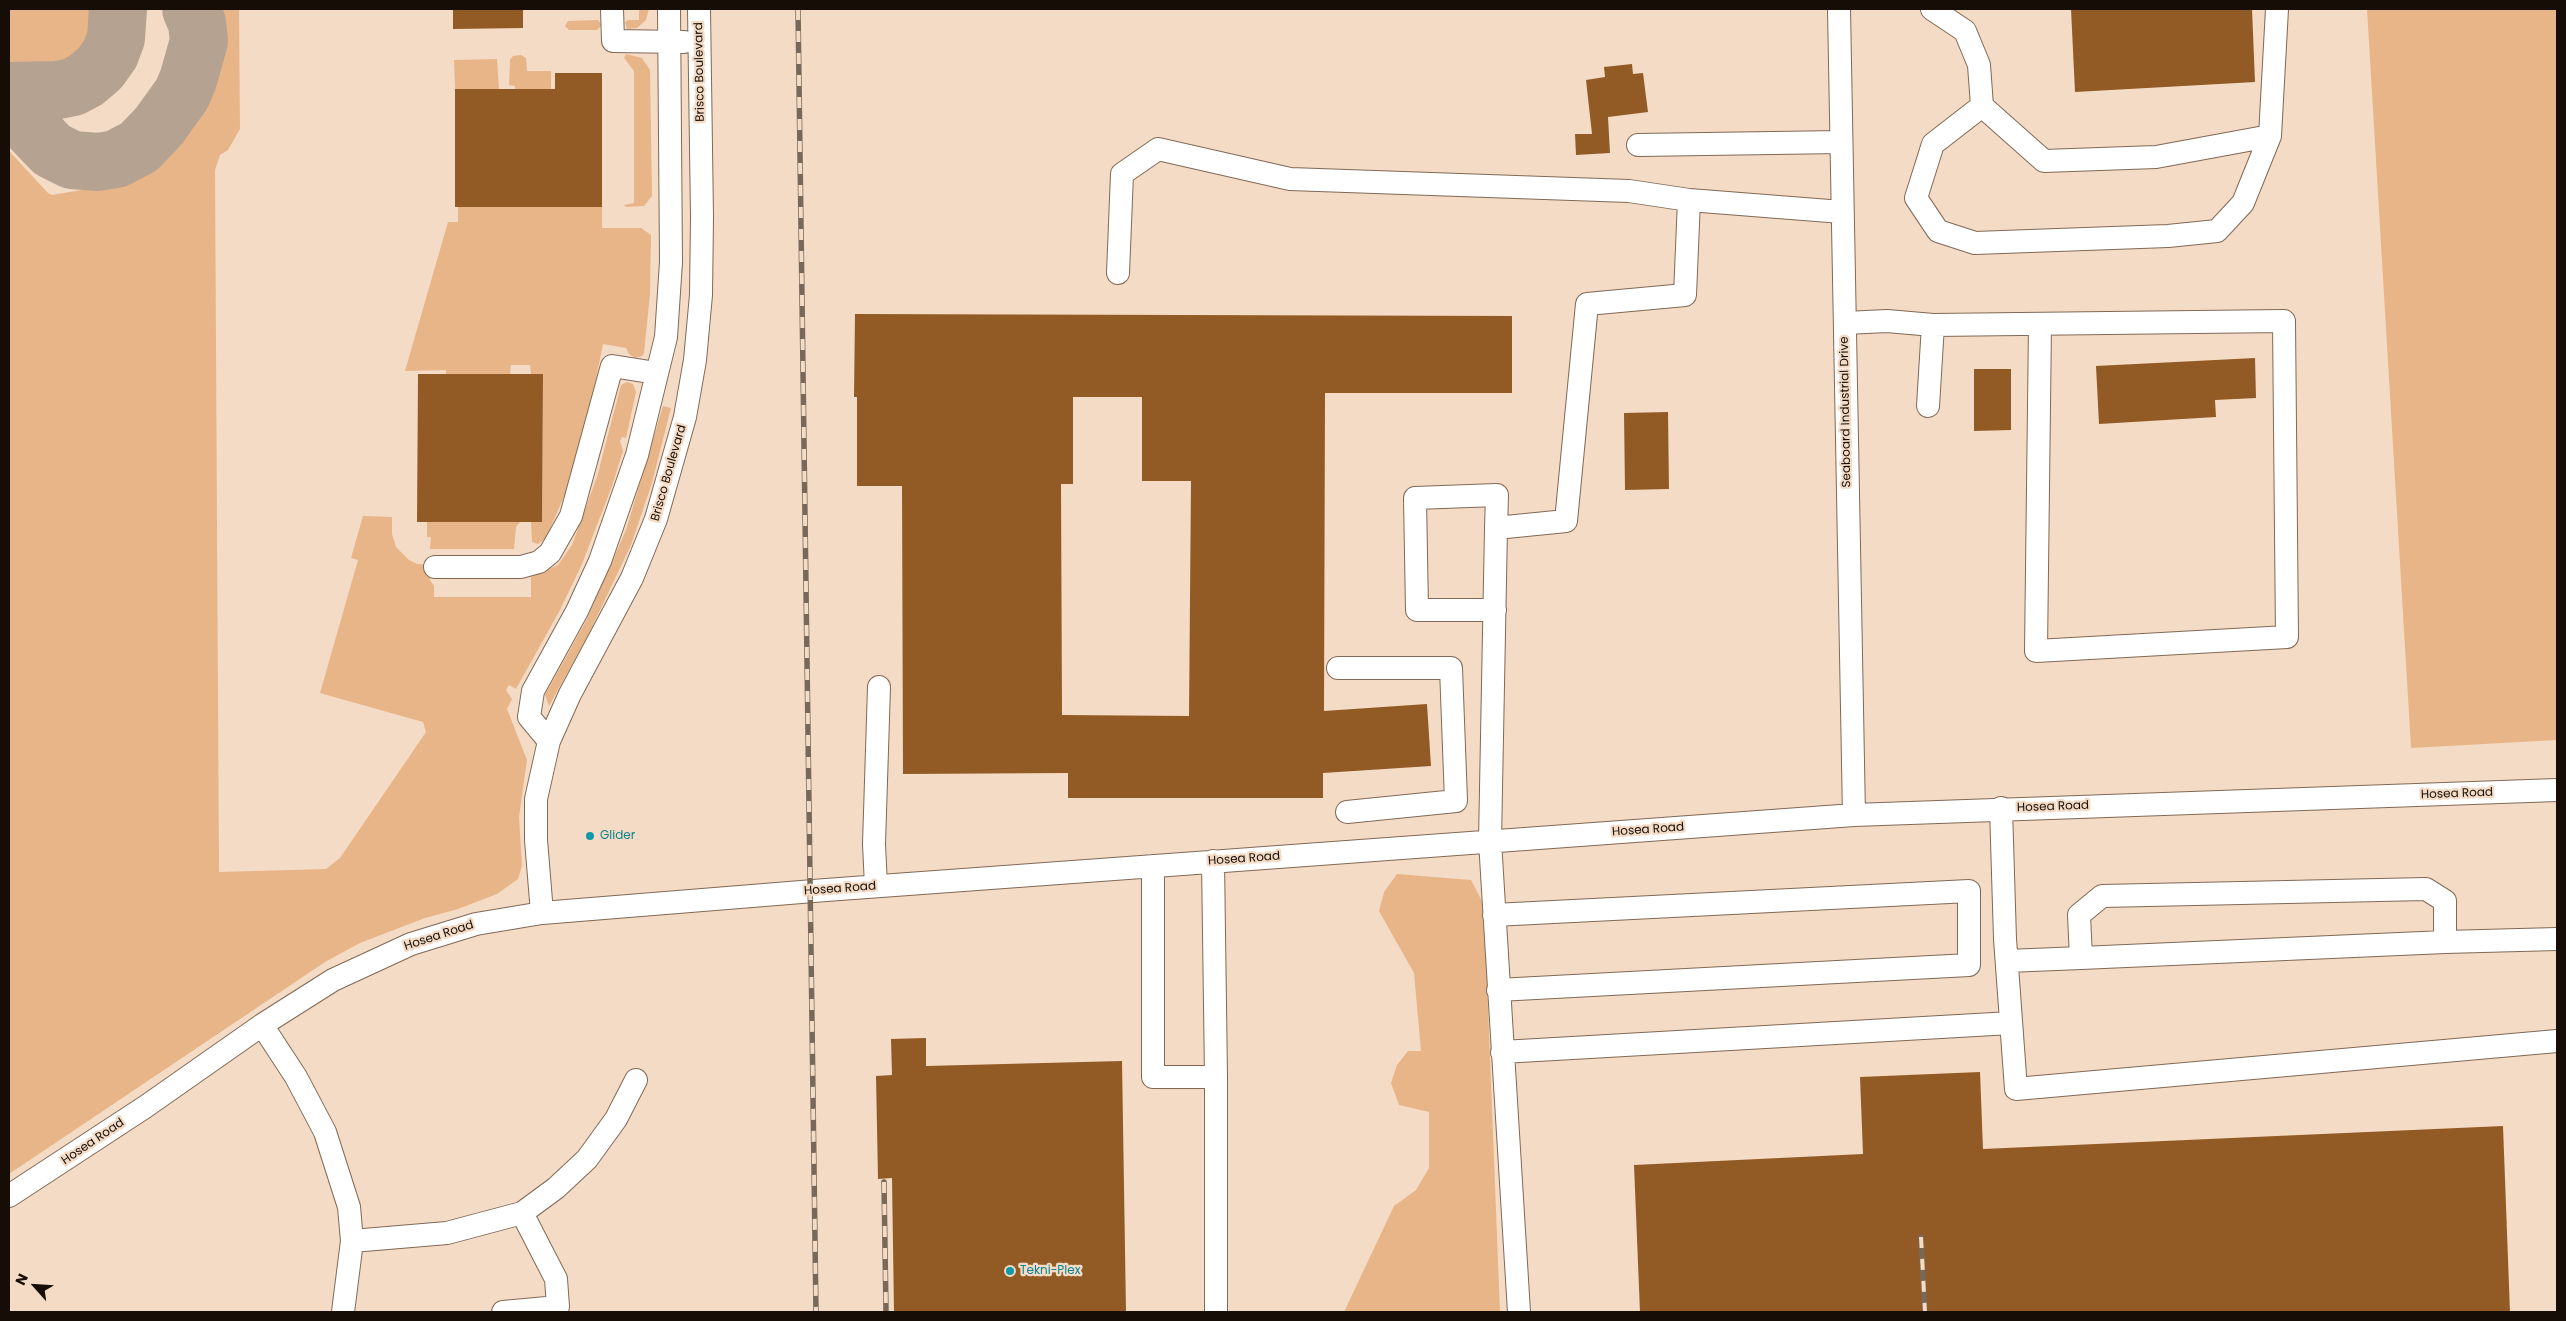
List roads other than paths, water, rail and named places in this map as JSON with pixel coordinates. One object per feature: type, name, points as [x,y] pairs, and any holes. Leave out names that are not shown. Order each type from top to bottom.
[{"type":"street","points":[[612,9],[612,41],[700,41]]},
{"type":"street","points":[[549,741],[529,717],[533,691],[577,610],[600,561],[638,455],[666,337],[671,262],[669,9]]},
{"type":"street","name":"Brisco Boulevard","points":[[542,913],[536,840],[536,799],[549,741],[570,694],[632,578],[656,519],[685,417],[695,360],[701,295],[700,9]]},
{"type":"street","name":"Seaboard Industrial Drive","points":[[1839,9],[1854,814]]},
{"type":"street","points":[[1932,9],[1965,31],[1979,65],[1982,106],[2044,160],[2156,157],[2270,136]]},
{"type":"street","points":[[1982,106],[1933,144],[1916,198],[1938,231],[1975,243],[2168,236],[2217,231],[2243,203],[2270,136],[2277,9]]},
{"type":"street","points":[[1638,145],[1841,142]]},
{"type":"street","points":[[1118,273],[1122,174],[1158,149],[1290,179],[1629,191],[1689,200],[1842,212]]},
{"type":"street","points":[[1496,528],[1566,521],[1587,304],[1685,295],[1689,200]]},
{"type":"street","points":[[1844,323],[1886,321],[1933,325],[2284,321],[2287,637],[2036,651],[2040,324]]},
{"type":"street","points":[[1928,406],[1933,325]]},
{"type":"street","points":[[435,567],[521,567],[539,562],[550,554],[571,516],[612,366],[656,373]]},
{"type":"street","points":[[1495,610],[1417,610],[1416,498],[1497,495],[1493,759],[1490,841],[1519,1312]]},
{"type":"street","points":[[1338,668],[1451,668],[1456,801],[1347,812]]},
{"type":"street","points":[[876,886],[874,844],[880,687]]},
{"type":"street","points":[[1456,762],[1493,759]]},
{"type":"street","name":"Hosea Road","points":[[9,1196],[145,1107],[262,1025],[333,980],[410,944],[476,924],[542,913],[876,886],[1854,814],[2557,790]]},
{"type":"street","points":[[2001,808],[2007,961],[2016,1089],[2557,1040]]},
{"type":"street","points":[[1213,861],[1216,1077],[1216,1312]]},
{"type":"street","points":[[1153,866],[1153,1077],[1216,1077]]},
{"type":"street","points":[[2081,958],[2079,916],[2102,896],[2426,889],[2445,901],[2445,942]]},
{"type":"street","points":[[1494,915],[1969,891],[1969,965],[1498,990]]},
{"type":"street","points":[[2007,961],[2557,939]]},
{"type":"street","points":[[1502,1052],[2011,1022]]},
{"type":"street","points":[[262,1025],[296,1077],[326,1132],[349,1207],[352,1240],[343,1312]]},
{"type":"street","points":[[352,1240],[447,1233],[522,1213],[556,1188],[587,1160],[616,1119],[636,1080]]},
{"type":"street","points":[[503,1312],[558,1306],[556,1279],[522,1213]]},
{"type":"railway","points":[[798,9],[816,1312]]},
{"type":"railway","points":[[884,1182],[886,1312]]},
{"type":"railway","points":[[1921,1237],[1925,1312]]},
{"type":"place","name":"Glider","points":[[590,836]]},
{"type":"place","name":"Tekni-Plex","points":[[1010,1271]]}]
